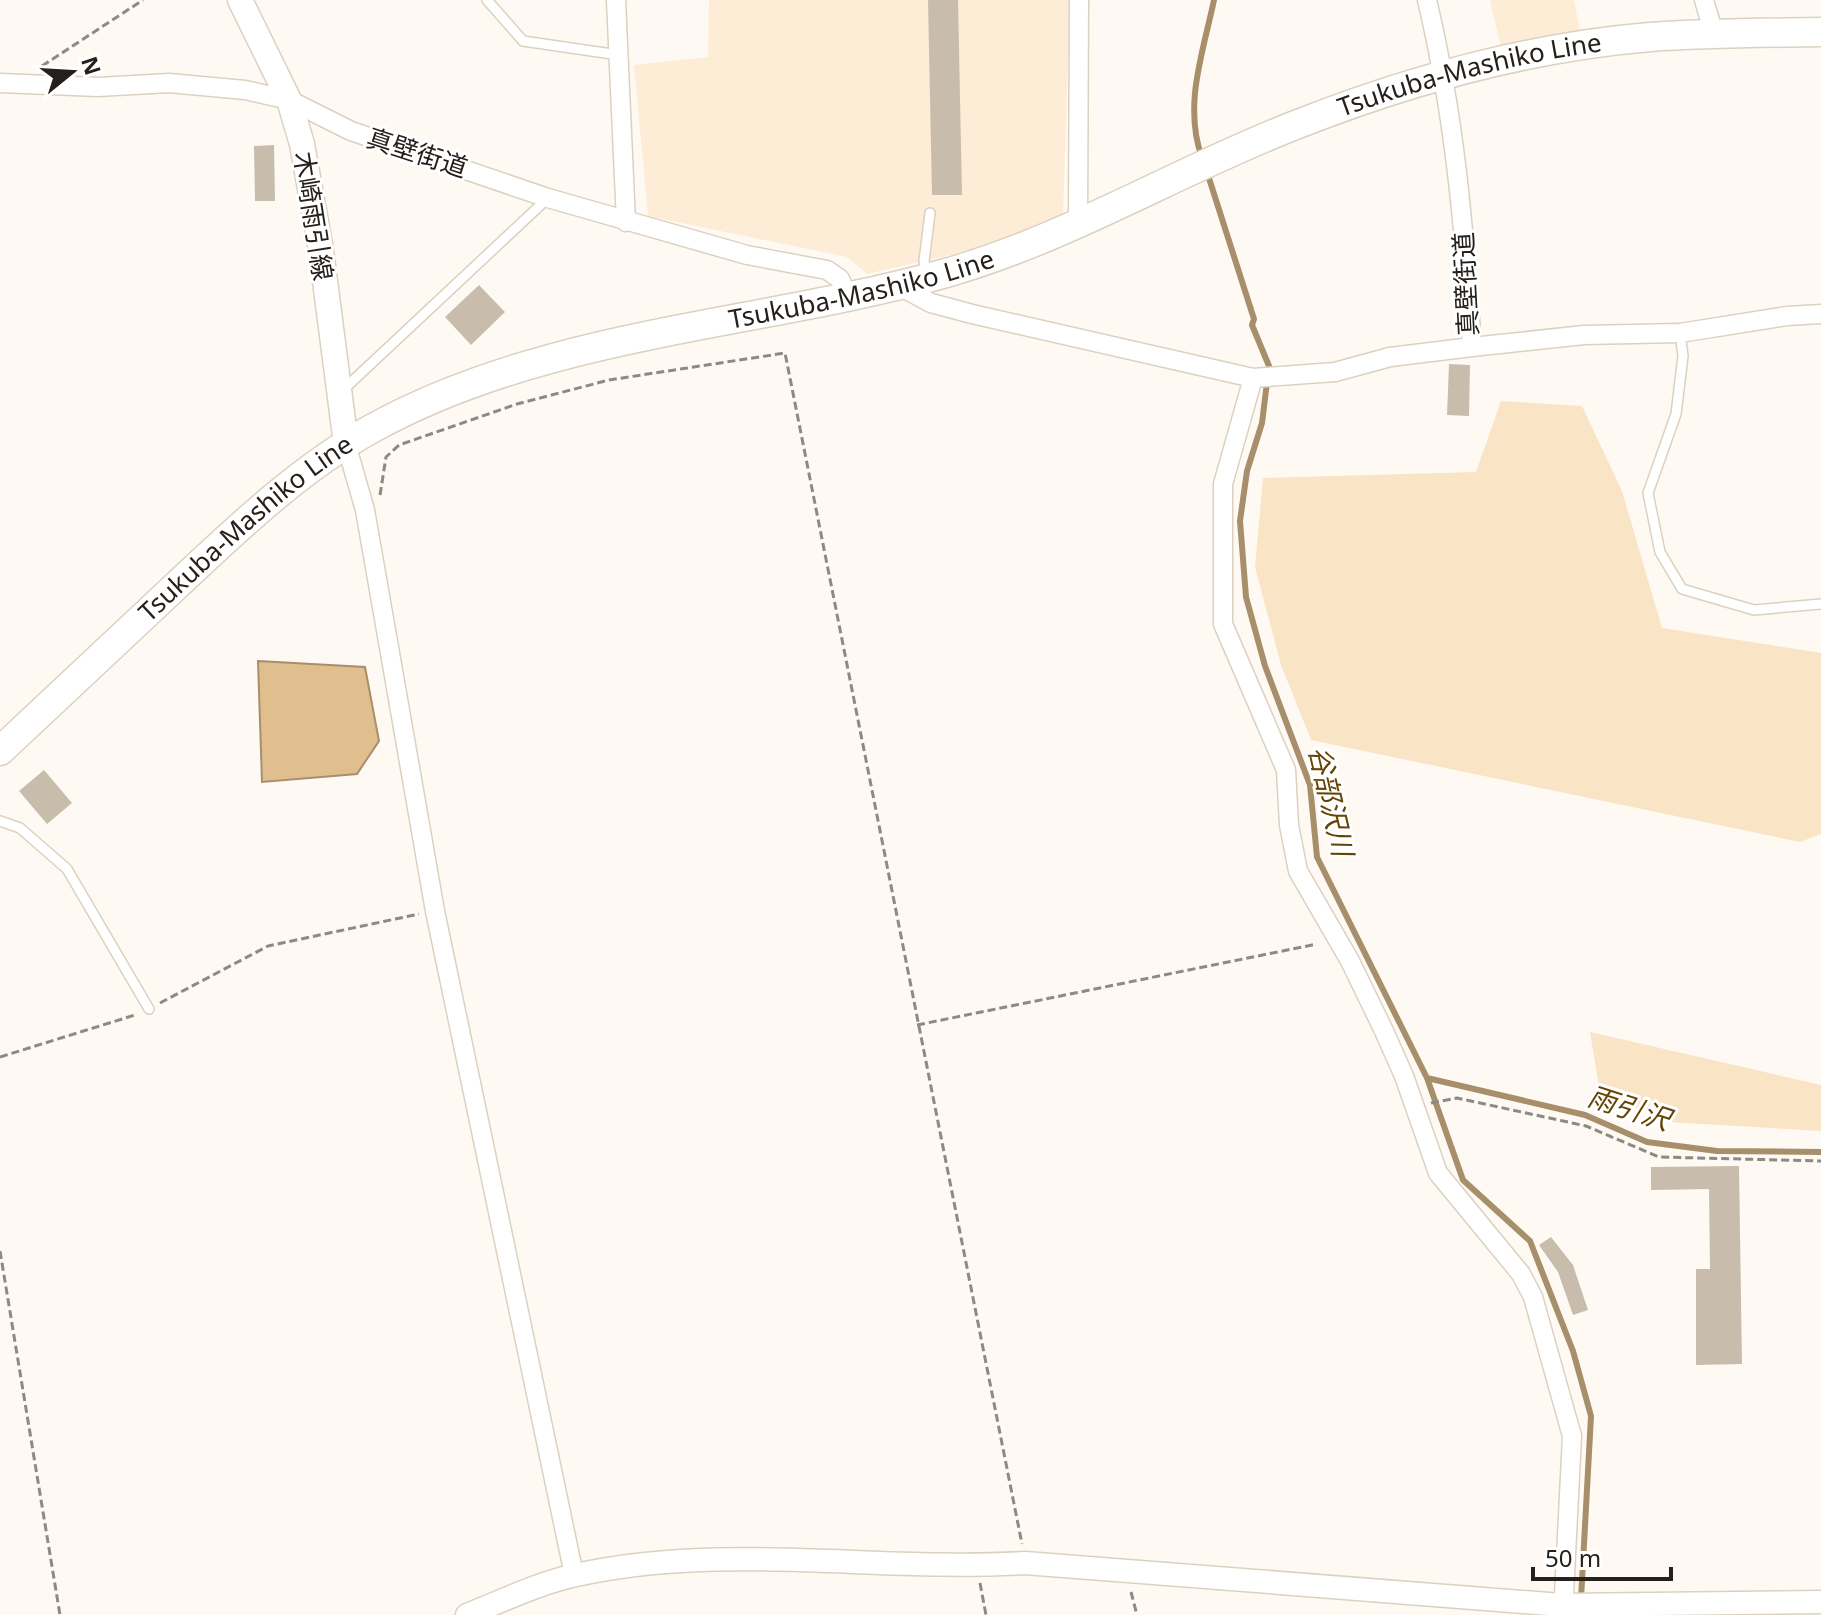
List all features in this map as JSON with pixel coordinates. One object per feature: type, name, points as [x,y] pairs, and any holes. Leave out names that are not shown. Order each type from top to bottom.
[{"type":"main road","name":"木崎雨引線","points":[[240,0],[289,100],[312,191],[346,444]]},
{"type":"main road","name":"Tsukuba-Mashiko Line","points":[[0,751],[255,513],[346,444],[415,408],[508,372],[616,345],[899,286],[992,259],[1078,224],[1298,124],[1445,75],[1531,54],[1592,44],[1714,34],[1821,32]]},
{"type":"street","points":[[616,0],[626,222],[747,255],[827,270],[840,279],[848,297]]},
{"type":"street","points":[[1078,224],[1079,0]]},
{"type":"street","name":"真壁街道","points":[[1256,378],[1335,372],[1390,357],[1472,347],[1458,156],[1445,75],[1427,0]]},
{"type":"street","points":[[1704,0],[1714,34]]},
{"type":"street","name":"真壁街道","points":[[0,83],[98,87],[169,83],[245,90],[289,100],[351,131],[626,222]]},
{"type":"street","points":[[899,286],[931,303],[972,314],[1256,378],[1223,484],[1223,624],[1286,770],[1289,825],[1298,871],[1384,1031],[1442,1180],[1521,1274],[1533,1297],[1549,1343],[1572,1436],[1563,1610]]},
{"type":"street","points":[[1472,347],[1584,335],[1680,333],[1787,316],[1821,314]]},
{"type":"street","points":[[346,444],[365,510],[435,911],[574,1575]]},
{"type":"street","points":[[467,1615],[574,1575],[676,1559],[773,1558],[977,1566],[1025,1563],[1563,1610],[1821,1602]]},
{"type":"lane","points":[[487,0],[523,41],[619,55]]},
{"type":"lane","points":[[338,394],[548,198]]},
{"type":"lane","points":[[928,278],[924,261],[930,213]]},
{"type":"lane","points":[[1680,333],[1683,356],[1676,414],[1648,493],[1660,552],[1682,589],[1754,610],[1821,604]]},
{"type":"lane","points":[[0,821],[20,828],[67,869],[149,1009]]},
{"type":"path","points":[[30,74],[143,0]]},
{"type":"path","points":[[365,510],[380,506],[386,457],[399,445],[517,404],[609,380],[785,353],[1025,1563]]},
{"type":"path","points":[[0,1057],[149,1009],[268,946],[435,911]]},
{"type":"path","points":[[917,1025],[1336,940]]},
{"type":"path","points":[[1415,1106],[1457,1098],[1586,1126],[1659,1157],[1821,1161]]},
{"type":"path","points":[[0,1251],[60,1615]]},
{"type":"path","points":[[977,1566],[986,1615]]},
{"type":"path","points":[[1125,1573],[1137,1615]]},
{"type":"shaded area","points":[[709,0],[1070,0],[1063,216],[998,244],[867,274],[847,257],[648,216],[634,65],[708,57]]},
{"type":"shaded area","points":[[1490,0],[1574,0],[1581,36],[1502,52]]},
{"type":"shaded area","points":[[1501,401],[1582,406],[1622,491],[1662,628],[1821,653],[1821,834],[1800,842],[1311,740],[1281,665],[1255,567],[1263,478],[1476,472]]},
{"type":"shaded area","points":[[258,661],[365,667],[379,741],[357,774],[262,782]]},
{"type":"shaded area","points":[[1590,1032],[1821,1085],[1821,1131],[1669,1122],[1600,1093]]},
{"type":"building","points":[[928,0],[958,0],[962,195],[932,195]]},
{"type":"building","points":[[274,145],[275,201],[255,201],[254,146]]},
{"type":"building","points":[[479,285],[505,312],[471,345],[445,317]]},
{"type":"building","points":[[1449,364],[1470,365],[1469,416],[1447,415]]},
{"type":"building","points":[[44,770],[72,803],[47,824],[19,791]]},
{"type":"building","points":[[1739,1166],[1742,1364],[1696,1365],[1696,1269],[1710,1269],[1709,1189],[1651,1190],[1651,1167]]},
{"type":"building","points":[[1551,1237],[1573,1265],[1588,1310],[1573,1315],[1558,1272],[1539,1245]]},
{"type":"waterway","name":"谷部沢川","points":[[1202,158],[1194,118],[1195,99],[1200,59],[1214,0]]},
{"type":"waterway","name":"谷部沢川","points":[[1207,172],[1254,319],[1252,325],[1269,366],[1262,423],[1247,471],[1240,521],[1246,597],[1265,666],[1310,785],[1317,857],[1427,1078],[1463,1180],[1530,1241],[1573,1351],[1591,1416],[1581,1599]]},
{"type":"waterway","name":"雨引沢","points":[[1427,1078],[1585,1115],[1647,1142],[1717,1151],[1821,1152]]}]
